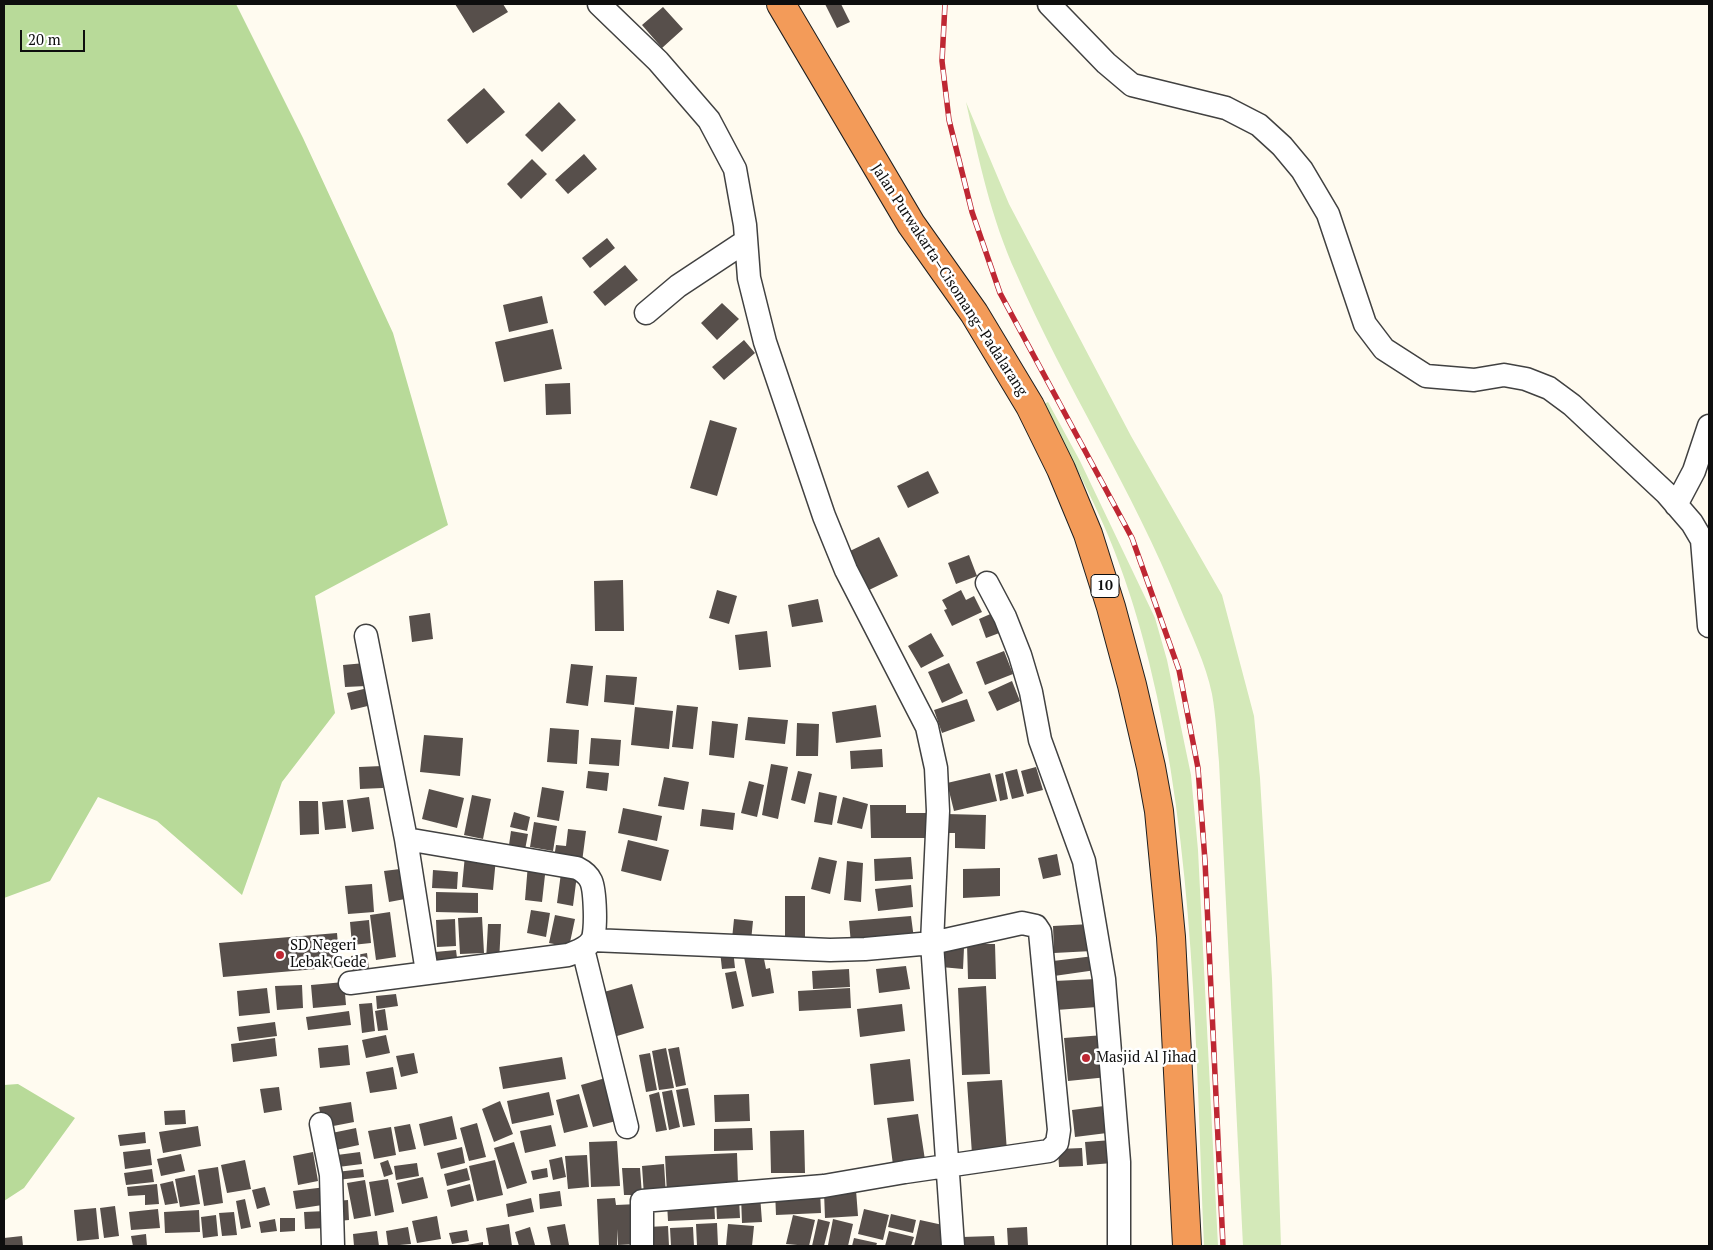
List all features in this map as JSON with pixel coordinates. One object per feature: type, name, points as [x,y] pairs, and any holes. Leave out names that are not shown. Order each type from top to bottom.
[{"type":"highway","name":"Jalan Purwakarta–Cisomang–Padalarang","points":[[780,4],[911,224],[974,313],[1030,406],[1061,469],[1091,543],[1132,685],[1159,811],[1171,937],[1187,1246]]},
{"type":"street","points":[[599,4],[658,61],[709,120],[735,169],[746,241],[749,278],[765,342],[824,516],[846,570],[927,727],[932,745],[938,812],[932,943],[946,1109],[954,1246]]},
{"type":"street","points":[[1050,4],[1106,63],[1132,85],[1226,108],[1259,125],[1282,146],[1302,170],[1328,214],[1365,324],[1384,349],[1426,376],[1474,380],[1504,376],[1526,379],[1549,388],[1572,406],[1676,505],[1702,540],[1709,626]]},
{"type":"street","points":[[646,313],[678,286],[746,241]]},
{"type":"street","points":[[1676,505],[1694,471],[1709,426]]},
{"type":"street","points":[[986,583],[1005,617],[1020,656],[1031,692],[1042,749],[1084,861],[1104,979],[1119,1162],[1119,1246]]},
{"type":"street","points":[[366,636],[406,839],[427,972]]},
{"type":"street","points":[[406,839],[577,868],[587,874],[592,882],[595,924],[588,944],[627,1127]]},
{"type":"street","points":[[350,983],[568,954],[588,944],[830,950],[932,943],[1022,923],[1036,926],[1040,932],[1060,1130],[1056,1143],[1049,1151],[824,1186],[642,1201],[642,1246]]},
{"type":"street","points":[[321,1124],[331,1175],[333,1246]]},
{"type":"green space","points":[[4,4],[236,4],[303,138],[393,333],[448,525],[315,596],[335,713],[282,782],[242,895],[157,821],[98,797],[50,881],[4,898]]},
{"type":"green space","points":[[966,102],[1009,204],[1131,436],[1222,595],[1254,716],[1260,778],[1272,979],[1281,1246],[1243,1246],[1219,762],[1212,694],[1206,672],[1161,562],[1035,315],[1007,252],[986,189]]},
{"type":"green space","points":[[1048,402],[1080,461],[1155,618],[1167,660],[1191,775],[1198,850],[1218,1246],[1204,1246],[1191,952],[1185,878],[1176,805],[1164,733],[1145,644],[1134,607],[1107,534],[1044,404]]},
{"type":"green space","points":[[18,1084],[75,1118],[24,1188],[4,1201],[4,1085]]},
{"type":"building","points":[[455,4],[503,4],[508,12],[473,33]]},
{"type":"building","points":[[825,4],[841,4],[850,22],[837,28]]},
{"type":"building","points":[[663,7],[683,29],[662,48],[642,25]]},
{"type":"building","points":[[484,88],[505,112],[467,144],[447,120]]},
{"type":"building","points":[[559,102],[576,120],[542,152],[525,135]]},
{"type":"building","points":[[584,154],[597,169],[568,194],[555,180]]},
{"type":"building","points":[[532,159],[547,174],[521,199],[507,184]]},
{"type":"building","points":[[607,238],[615,248],[590,268],[582,258]]},
{"type":"building","points":[[625,265],[638,280],[605,306],[593,292]]},
{"type":"building","points":[[542,296],[548,323],[509,332],[503,305]]},
{"type":"building","points":[[722,303],[739,319],[717,340],[701,323]]},
{"type":"building","points":[[553,329],[562,369],[504,382],[495,342]]},
{"type":"building","points":[[744,340],[755,353],[724,380],[712,367]]},
{"type":"building","points":[[570,383],[571,414],[546,415],[545,384]]},
{"type":"building","points":[[710,420],[737,428],[717,496],[690,488]]},
{"type":"building","points":[[928,471],[939,493],[908,508],[897,486]]},
{"type":"building","points":[[879,537],[898,576],[869,590],[850,551]]},
{"type":"building","points":[[969,555],[977,576],[956,584],[948,563]]},
{"type":"building","points":[[623,580],[624,631],[595,631],[594,581]]},
{"type":"building","points":[[717,590],[737,596],[729,624],[709,618]]},
{"type":"building","points":[[961,590],[966,600],[974,596],[982,612],[952,626],[944,610],[947,609],[942,600]]},
{"type":"building","points":[[818,599],[823,622],[792,627],[788,605]]},
{"type":"building","points":[[995,612],[1002,632],[986,638],[979,619]]},
{"type":"building","points":[[430,613],[433,639],[412,642],[409,616]]},
{"type":"building","points":[[767,631],[771,667],[739,670],[735,635]]},
{"type":"building","points":[[931,633],[944,656],[921,668],[908,646]]},
{"type":"building","points":[[1004,651],[1013,674],[985,685],[976,662]]},
{"type":"building","points":[[365,663],[367,686],[345,687],[343,665]]},
{"type":"building","points":[[949,663],[963,693],[942,703],[928,672]]},
{"type":"building","points":[[571,664],[593,666],[588,706],[566,703]]},
{"type":"building","points":[[606,675],[637,677],[634,705],[604,702]]},
{"type":"building","points":[[1012,681],[1020,701],[997,711],[988,692]]},
{"type":"building","points":[[372,687],[376,704],[351,710],[347,693]]},
{"type":"building","points":[[967,699],[975,721],[942,733],[934,710]]},
{"type":"building","points":[[677,705],[698,707],[693,749],[672,747]]},
{"type":"building","points":[[876,705],[881,737],[836,743],[832,712]]},
{"type":"building","points":[[635,707],[673,711],[669,749],[631,745]]},
{"type":"building","points":[[748,717],[788,720],[785,744],[745,740]]},
{"type":"building","points":[[712,721],[738,724],[734,758],[709,755]]},
{"type":"building","points":[[797,723],[819,724],[818,756],[796,756]]},
{"type":"building","points":[[550,728],[579,730],[577,764],[547,762]]},
{"type":"building","points":[[424,735],[463,738],[460,776],[420,772]]},
{"type":"building","points":[[591,738],[621,740],[619,766],[589,764]]},
{"type":"building","points":[[882,749],[883,767],[851,769],[850,751]]},
{"type":"building","points":[[771,764],[788,767],[778,819],[762,815]]},
{"type":"building","points":[[382,766],[383,788],[360,789],[359,767]]},
{"type":"building","points":[[1036,767],[1043,790],[1027,794],[1021,771]]},
{"type":"building","points":[[1017,769],[1024,796],[1012,799],[1005,772]]},
{"type":"building","points":[[588,771],[609,773],[607,791],[586,788]]},
{"type":"building","points":[[798,771],[812,774],[805,804],[791,800]]},
{"type":"building","points":[[990,773],[997,801],[954,811],[947,783]]},
{"type":"building","points":[[1003,773],[1008,799],[1000,801],[995,775]]},
{"type":"building","points":[[664,777],[689,782],[684,810],[658,806]]},
{"type":"building","points":[[749,781],[764,785],[757,817],[741,813]]},
{"type":"building","points":[[542,787],[564,791],[559,821],[537,817]]},
{"type":"building","points":[[429,789],[464,798],[457,828],[422,819]]},
{"type":"building","points":[[819,792],[837,796],[832,825],[814,822]]},
{"type":"building","points":[[472,795],[491,799],[483,839],[464,835]]},
{"type":"building","points":[[369,797],[374,829],[352,832],[347,800]]},
{"type":"building","points":[[843,797],[868,804],[862,829],[837,823]]},
{"type":"building","points":[[343,800],[346,828],[325,830],[322,802]]},
{"type":"building","points":[[299,801],[318,801],[319,834],[300,835]]},
{"type":"building","points":[[870,805],[906,805],[906,813],[927,813],[927,838],[871,838]]},
{"type":"building","points":[[623,808],[662,816],[657,841],[618,833]]},
{"type":"building","points":[[702,809],[735,813],[733,830],[700,826]]},
{"type":"building","points":[[514,812],[530,817],[527,831],[510,827]]},
{"type":"building","points":[[946,814],[986,815],[985,849],[955,848],[955,833],[945,833]]},
{"type":"building","points":[[534,822],[557,826],[553,851],[530,847]]},
{"type":"building","points":[[568,829],[586,831],[582,862],[554,858],[556,845],[566,846]]},
{"type":"building","points":[[511,831],[528,834],[524,855],[508,852]]},
{"type":"building","points":[[628,840],[669,850],[661,881],[621,871]]},
{"type":"building","points":[[1057,854],[1061,875],[1043,879],[1038,858]]},
{"type":"building","points":[[465,855],[496,858],[493,890],[462,887]]},
{"type":"building","points":[[819,857],[837,861],[830,894],[811,889]]},
{"type":"building","points":[[911,857],[913,879],[875,881],[874,859]]},
{"type":"building","points":[[847,861],[863,863],[861,902],[844,900]]},
{"type":"building","points":[[528,864],[546,866],[542,902],[525,900]]},
{"type":"building","points":[[1000,868],[1000,896],[963,898],[963,869]]},
{"type":"building","points":[[400,869],[405,899],[389,902],[384,871]]},
{"type":"building","points":[[433,870],[458,872],[457,889],[432,888]]},
{"type":"building","points":[[561,873],[577,875],[573,906],[557,903]]},
{"type":"building","points":[[372,884],[374,912],[348,914],[345,886]]},
{"type":"building","points":[[911,885],[913,907],[878,911],[875,889]]},
{"type":"building","points":[[436,892],[478,893],[478,913],[436,912]]},
{"type":"building","points":[[785,896],[805,896],[805,944],[785,944]]},
{"type":"building","points":[[531,910],[550,913],[546,937],[527,933]]},
{"type":"building","points":[[390,912],[396,957],[376,960],[370,915]]},
{"type":"building","points":[[555,915],[575,919],[569,947],[549,943]]},
{"type":"building","points":[[911,916],[914,939],[851,944],[849,921]]},
{"type":"building","points":[[482,917],[484,953],[460,954],[458,918]]},
{"type":"building","points":[[455,919],[456,946],[437,947],[436,920]]},
{"type":"building","points":[[734,919],[753,921],[751,941],[732,939]]},
{"type":"building","points":[[369,920],[371,943],[352,945],[350,922]]},
{"type":"building","points":[[488,924],[501,924],[499,962],[486,961]]},
{"type":"building","points":[[1091,924],[1092,951],[1054,953],[1053,926]]},
{"type":"building","name":"SD Negeri Lebak Gede","points":[[337,933],[340,967],[223,977],[219,943]]},
{"type":"building","points":[[967,944],[995,944],[996,979],[968,979]]},
{"type":"building","points":[[943,946],[964,948],[963,969],[941,967]]},
{"type":"building","points":[[733,949],[735,968],[722,969],[720,951]]},
{"type":"building","points":[[456,950],[458,966],[436,968],[435,952]]},
{"type":"building","points":[[367,953],[369,969],[353,971],[351,956]]},
{"type":"building","points":[[763,954],[766,969],[770,968],[774,993],[752,997],[744,957]]},
{"type":"building","points":[[1094,956],[1096,970],[1054,976],[1053,961]]},
{"type":"building","points":[[906,966],[910,989],[879,993],[876,969]]},
{"type":"building","points":[[849,969],[850,987],[813,989],[812,971]]},
{"type":"building","points":[[736,971],[744,1006],[732,1009],[725,973]]},
{"type":"building","points":[[1096,979],[1097,1007],[1056,1010],[1054,981]]},
{"type":"building","points":[[344,982],[346,1005],[313,1008],[311,985]]},
{"type":"building","points":[[632,984],[644,1028],[617,1036],[604,992]]},
{"type":"building","points":[[302,985],[303,1008],[277,1010],[275,986]]},
{"type":"building","points":[[986,986],[990,1074],[962,1075],[958,988]]},
{"type":"building","points":[[267,988],[270,1013],[239,1016],[237,991]]},
{"type":"building","points":[[850,988],[851,1008],[799,1011],[798,991]]},
{"type":"building","points":[[396,994],[398,1006],[377,1009],[376,996]]},
{"type":"building","points":[[372,1003],[375,1031],[362,1033],[359,1004]]},
{"type":"building","points":[[902,1004],[905,1031],[860,1037],[857,1009]]},
{"type":"building","points":[[385,1009],[388,1030],[378,1031],[375,1011]]},
{"type":"building","points":[[349,1011],[351,1025],[308,1030],[306,1017]]},
{"type":"building","points":[[275,1022],[277,1036],[239,1041],[237,1027]]},
{"type":"building","points":[[386,1035],[390,1053],[366,1058],[362,1040]]},
{"type":"building","name":"Masjid Al Jihad","points":[[1104,1035],[1108,1077],[1068,1081],[1064,1038]]},
{"type":"building","points":[[275,1038],[277,1056],[233,1062],[231,1044]]},
{"type":"building","points":[[348,1045],[350,1065],[320,1068],[318,1048]]},
{"type":"building","points":[[679,1047],[686,1085],[676,1087],[668,1049]]},
{"type":"building","points":[[666,1048],[674,1088],[659,1090],[652,1051]]},
{"type":"building","points":[[414,1053],[418,1073],[401,1077],[396,1056]]},
{"type":"building","points":[[650,1053],[657,1090],[646,1092],[639,1055]]},
{"type":"building","points":[[562,1057],[566,1079],[503,1089],[499,1067]]},
{"type":"building","points":[[910,1059],[914,1101],[874,1105],[870,1064]]},
{"type":"building","points":[[393,1067],[397,1089],[370,1093],[366,1072]]},
{"type":"building","points":[[609,1077],[620,1120],[593,1127],[581,1085]]},
{"type":"building","points":[[1002,1080],[1007,1152],[972,1154],[967,1082]]},
{"type":"building","points":[[279,1087],[282,1110],[264,1113],[260,1089]]},
{"type":"building","points":[[688,1088],[695,1125],[683,1127],[676,1090]]},
{"type":"building","points":[[672,1090],[680,1127],[669,1130],[662,1092]]},
{"type":"building","points":[[549,1092],[554,1115],[512,1124],[507,1101]]},
{"type":"building","points":[[659,1092],[667,1130],[656,1132],[649,1095]]},
{"type":"building","points":[[579,1094],[588,1127],[564,1133],[556,1100]]},
{"type":"building","points":[[749,1094],[750,1121],[715,1122],[714,1095]]},
{"type":"building","points":[[500,1101],[513,1134],[494,1142],[482,1109]]},
{"type":"building","points":[[351,1102],[354,1122],[323,1128],[319,1107]]},
{"type":"building","points":[[1104,1106],[1107,1133],[1075,1137],[1072,1110]]},
{"type":"building","points":[[185,1110],[186,1124],[165,1125],[164,1111]]},
{"type":"building","points":[[918,1114],[925,1160],[893,1165],[887,1118]]},
{"type":"building","points":[[452,1116],[457,1139],[424,1146],[419,1124]]},
{"type":"building","points":[[477,1123],[486,1157],[469,1161],[460,1128]]},
{"type":"building","points":[[410,1124],[416,1149],[399,1152],[394,1127]]},
{"type":"building","points":[[551,1125],[556,1146],[525,1153],[520,1131]]},
{"type":"building","points":[[198,1126],[201,1146],[163,1153],[159,1132]]},
{"type":"building","points":[[391,1127],[396,1155],[374,1159],[368,1131]]},
{"type":"building","points":[[356,1128],[359,1145],[331,1151],[327,1134]]},
{"type":"building","points":[[752,1128],[753,1150],[714,1151],[714,1129]]},
{"type":"building","points":[[804,1130],[805,1173],[771,1173],[770,1131]]},
{"type":"building","points":[[145,1132],[146,1143],[120,1146],[118,1135]]},
{"type":"building","points":[[1112,1140],[1113,1163],[1087,1165],[1085,1142]]},
{"type":"building","points":[[617,1141],[620,1186],[591,1187],[589,1142]]},
{"type":"building","points":[[514,1142],[527,1183],[507,1189],[494,1148]]},
{"type":"building","points":[[462,1147],[465,1163],[441,1169],[437,1153]]},
{"type":"building","points":[[1082,1148],[1083,1166],[1059,1167],[1058,1149]]},
{"type":"building","points":[[150,1149],[152,1165],[125,1169],[123,1152]]},
{"type":"building","points":[[313,1152],[318,1181],[298,1185],[293,1156]]},
{"type":"building","points":[[360,1152],[362,1164],[338,1167],[337,1155]]},
{"type":"building","points":[[737,1153],[738,1184],[667,1194],[665,1156]]},
{"type":"building","points":[[181,1154],[185,1171],[161,1176],[157,1159]]},
{"type":"building","points":[[587,1155],[589,1187],[568,1189],[565,1156]]},
{"type":"building","points":[[562,1157],[566,1177],[553,1180],[549,1160]]},
{"type":"building","points":[[245,1160],[251,1189],[227,1193],[221,1165]]},
{"type":"building","points":[[388,1160],[393,1174],[384,1177],[380,1163]]},
{"type":"building","points":[[495,1160],[503,1195],[477,1201],[469,1166]]},
{"type":"building","points":[[417,1163],[419,1176],[396,1180],[394,1166]]},
{"type":"building","points":[[664,1164],[666,1195],[644,1196],[642,1166]]},
{"type":"building","points":[[218,1167],[223,1203],[204,1206],[198,1170]]},
{"type":"building","points":[[467,1168],[470,1180],[447,1186],[444,1174]]},
{"type":"building","points":[[547,1168],[548,1177],[533,1180],[531,1171]]},
{"type":"building","points":[[622,1168],[640,1168],[642,1195],[624,1195]]},
{"type":"building","points":[[152,1169],[154,1182],[126,1185],[124,1173]]},
{"type":"building","points":[[363,1169],[364,1177],[337,1180],[336,1172]]},
{"type":"building","points":[[195,1175],[200,1204],[180,1207],[175,1179]]},
{"type":"building","points":[[423,1177],[428,1198],[402,1204],[397,1183]]},
{"type":"building","points":[[388,1179],[394,1212],[375,1216],[369,1182]]},
{"type":"building","points":[[365,1180],[371,1216],[354,1219],[347,1183]]},
{"type":"building","points":[[173,1181],[178,1203],[165,1205],[160,1184]]},
{"type":"building","points":[[157,1184],[159,1204],[145,1205],[145,1195],[128,1196],[127,1187]]},
{"type":"building","points":[[470,1184],[474,1201],[451,1207],[447,1190]]},
{"type":"building","points":[[265,1187],[270,1205],[257,1209],[252,1190]]},
{"type":"building","points":[[326,1187],[329,1204],[296,1209],[293,1191]]},
{"type":"building","points":[[820,1189],[821,1213],[776,1215],[775,1191]]},
{"type":"building","points":[[856,1190],[858,1216],[825,1218],[824,1192]]},
{"type":"building","points":[[560,1191],[562,1206],[540,1209],[539,1194]]},
{"type":"building","points":[[760,1195],[762,1222],[742,1223],[741,1196]]},
{"type":"building","points":[[531,1198],[534,1212],[508,1217],[506,1204]]},
{"type":"building","points":[[615,1198],[616,1205],[638,1204],[640,1244],[618,1245],[617,1229],[617,1245],[599,1246],[597,1199]]},
{"type":"building","points":[[739,1198],[740,1218],[717,1219],[716,1199]]},
{"type":"building","points":[[245,1199],[251,1227],[241,1229],[236,1201]]},
{"type":"building","points":[[348,1200],[349,1220],[338,1221],[336,1201]]},
{"type":"building","points":[[714,1200],[715,1219],[668,1221],[667,1203]]},
{"type":"building","points":[[115,1206],[119,1236],[104,1238],[100,1208]]},
{"type":"building","points":[[96,1208],[99,1239],[77,1241],[74,1210]]},
{"type":"building","points":[[158,1209],[160,1228],[131,1230],[129,1212]]},
{"type":"building","points":[[864,1209],[889,1215],[883,1240],[858,1234]]},
{"type":"building","points":[[199,1210],[200,1232],[165,1233],[164,1212]]},
{"type":"building","points":[[326,1211],[327,1228],[305,1229],[304,1212]]},
{"type":"building","points":[[234,1212],[237,1235],[222,1236],[219,1213]]},
{"type":"building","points":[[891,1214],[916,1220],[913,1233],[888,1227]]},
{"type":"building","points":[[216,1215],[218,1236],[203,1238],[201,1217]]},
{"type":"building","points":[[793,1215],[815,1220],[809,1246],[786,1244]]},
{"type":"building","points":[[437,1216],[441,1239],[417,1243],[412,1221]]},
{"type":"building","points":[[280,1218],[295,1218],[295,1231],[280,1232]]},
{"type":"building","points":[[275,1219],[277,1231],[261,1233],[259,1222]]},
{"type":"building","points":[[818,1219],[830,1222],[824,1246],[812,1246]]},
{"type":"building","points":[[833,1219],[853,1224],[848,1246],[828,1245]]},
{"type":"building","points":[[920,1220],[952,1227],[947,1246],[914,1246]]},
{"type":"building","points":[[717,1223],[718,1246],[697,1246],[696,1224]]},
{"type":"building","points":[[509,1224],[512,1246],[489,1246],[486,1228]]},
{"type":"building","points":[[565,1224],[569,1245],[551,1246],[547,1227]]},
{"type":"building","points":[[728,1224],[754,1226],[752,1246],[726,1246]]},
{"type":"building","points":[[668,1226],[669,1246],[648,1246],[647,1227]]},
{"type":"building","points":[[408,1227],[411,1244],[388,1246],[386,1231]]},
{"type":"building","points":[[530,1227],[535,1245],[519,1246],[515,1232]]},
{"type":"building","points":[[693,1227],[694,1246],[671,1246],[670,1228]]},
{"type":"building","points":[[1027,1227],[1028,1246],[1008,1246],[1007,1228]]},
{"type":"building","points":[[467,1230],[469,1241],[452,1244],[449,1233]]},
{"type":"building","points":[[377,1231],[379,1246],[354,1246],[353,1234]]},
{"type":"building","points":[[889,1231],[914,1237],[911,1246],[885,1246]]},
{"type":"building","points":[[146,1234],[147,1246],[133,1246],[131,1236]]},
{"type":"building","points":[[22,1236],[23,1246],[4,1246],[4,1238]]},
{"type":"building","points":[[994,1236],[995,1246],[963,1246],[962,1237]]},
{"type":"building","points":[[854,1238],[877,1243],[876,1246],[852,1246]]},
{"type":"building","points":[[483,1242],[483,1246],[467,1246],[467,1245]]},
{"type":"railway","points":[[945,4],[942,61],[949,120],[972,212],[1000,293],[1132,538],[1179,670],[1198,768],[1205,861],[1223,1246]]},
{"type":"place","name":"SD Negeri Lebak Gede","points":[[280,955]]},
{"type":"place","name":"Masjid Al Jihad","points":[[1086,1058]]}]
